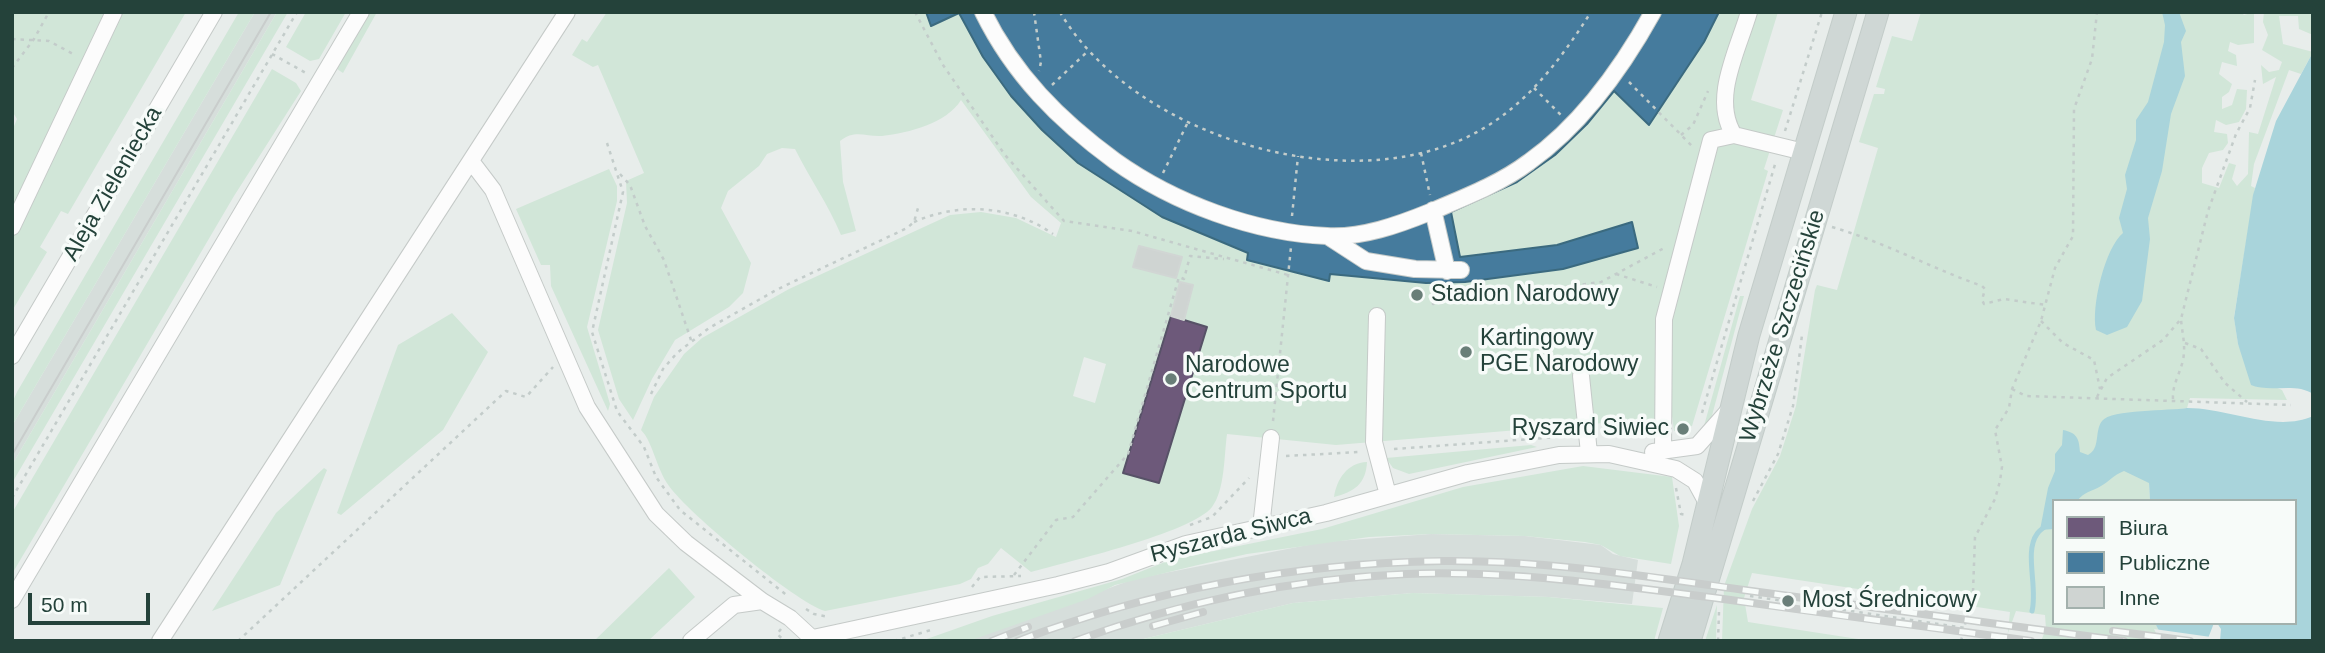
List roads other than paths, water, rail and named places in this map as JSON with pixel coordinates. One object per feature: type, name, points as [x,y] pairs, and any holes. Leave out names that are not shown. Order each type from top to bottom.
[{"type":"main road","name":"Wybrzeże Szczecińskie","points":[[1670,641],[1693,564],[1731,407],[1846,12]]},
{"type":"main road","name":"Wybrzeże Szczecińskie","points":[[1690,641],[1878,12]]},
{"type":"street","points":[[12,227],[114,12]]},
{"type":"street","name":"Aleja Zieleniecka","points":[[12,356],[214,12]]},
{"type":"street","points":[[12,600],[361,12]]},
{"type":"street","points":[[160,641],[567,12]]},
{"type":"street","points":[[983,12],[1016,69],[1051,110],[1082,137],[1133,174],[1175,196],[1234,219],[1283,231],[1329,237],[1367,233],[1528,163],[1562,135],[1593,101],[1653,12]]},
{"type":"street","points":[[1734,135],[1727,123],[1724,97],[1749,12]]},
{"type":"street","points":[[1663,444],[1664,319],[1711,140],[1734,135],[1804,152]]},
{"type":"street","points":[[471,161],[492,190],[586,407],[656,514],[687,543],[762,601],[790,618],[814,639]]},
{"type":"street","points":[[1329,237],[1366,261],[1454,270],[1432,204]]},
{"type":"street","points":[[1377,316],[1373,421],[1376,451],[1388,495]]},
{"type":"street","points":[[1581,376],[1589,453]]},
{"type":"street","name":"Ryszarda Siwca","points":[[1609,454],[1663,444],[1697,446],[1731,407]]},
{"type":"street","points":[[1261,527],[1271,438]]},
{"type":"street","name":"Ryszarda Siwca","points":[[814,639],[1058,585],[1109,572],[1186,544],[1468,473],[1559,455],[1609,454],[1683,472],[1700,488],[1707,503]]},
{"type":"street","points":[[691,641],[734,605],[762,601]]},
{"type":"water","points":[[2162,12],[2179,12],[2186,31],[2181,42],[2185,76],[2171,114],[2162,171],[2148,218],[2150,239],[2142,301],[2127,327],[2107,335],[2096,330],[2098,293],[2110,251],[2123,233],[2119,218],[2127,189],[2125,175],[2136,140],[2136,120],[2148,102],[2164,42],[2165,25]]},
{"type":"water","points":[[2313,52],[2313,394],[2306,390],[2251,385],[2238,344],[2234,318],[2253,195],[2276,121]]},
{"type":"water","points":[[2203,409],[2284,422],[2313,416],[2313,641],[2220,641],[2221,629],[2218,625],[2297,625],[2297,499],[2150,499],[2149,483],[2124,471],[2079,499],[2052,499],[2052,529],[2040,530],[2048,488],[2055,471],[2055,454],[2062,445],[2063,430],[2074,435],[2078,440],[2080,452],[2088,455],[2095,448],[2102,421],[2128,412]]},
{"type":"water","points":[[2156,625],[2213,625],[2207,641],[2164,641]]},
{"type":"waterway","points":[[2032,611],[2033,542],[2039,532],[2052,521]]},
{"type":"tram line","points":[[12,455],[271,12]]},
{"type":"railway","points":[[1018,641],[1121,607],[1227,582],[1334,567],[1442,561],[1518,563],[1594,570],[2124,641]]},
{"type":"railway","points":[[1075,641],[1196,604],[1279,587],[1363,577],[1445,573],[1523,576],[1600,584],[2031,641]]},
{"type":"railway","points":[[1153,626],[1203,612]]},
{"type":"railway","points":[[992,641],[1028,627]]},
{"type":"railway","points":[[2113,631],[2190,641]]},
{"type":"place","name":"Stadion Narodowy","points":[[1417,295]]},
{"type":"place","name":"Kartingowy PGE Narodowy","points":[[1466,352]]},
{"type":"place","name":"Narodowe Centrum Sportu","points":[[1171,379]]},
{"type":"place","name":"Ryszard Siwiec","points":[[1683,429]]},
{"type":"place","name":"Most Średnicowy","points":[[1788,601]]}]
